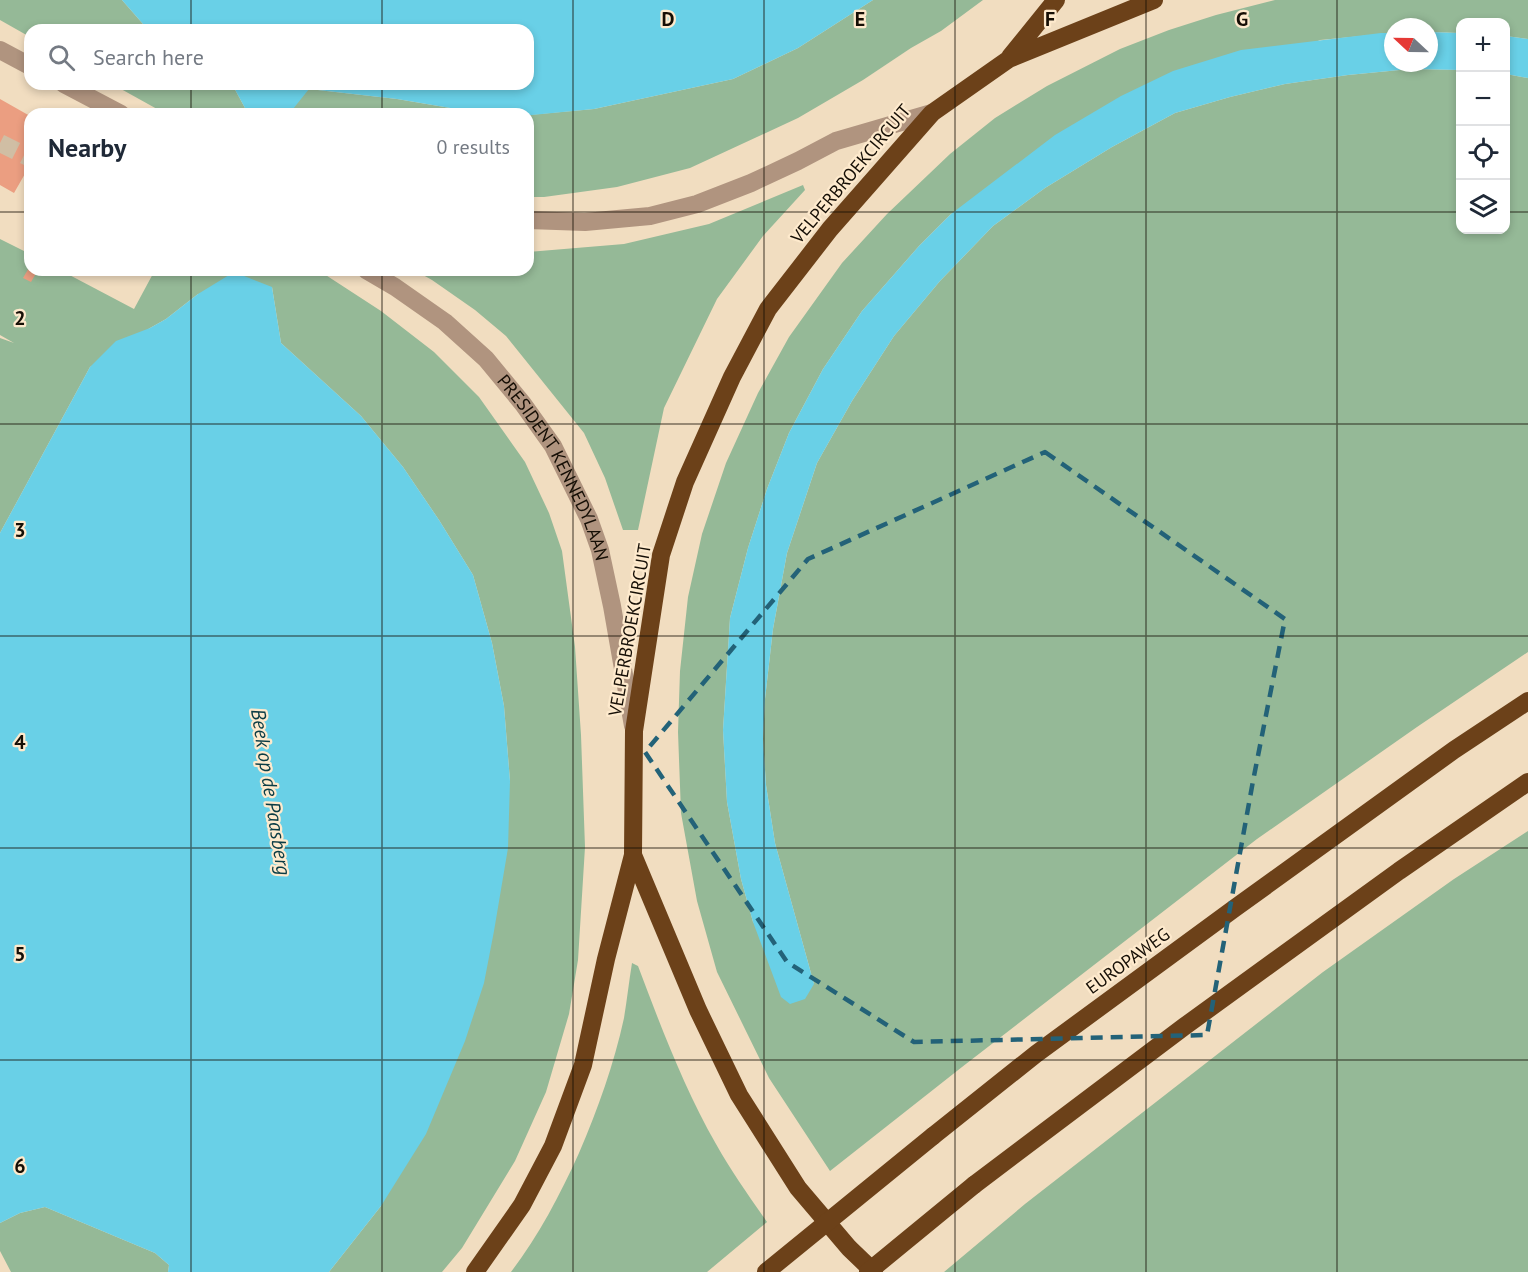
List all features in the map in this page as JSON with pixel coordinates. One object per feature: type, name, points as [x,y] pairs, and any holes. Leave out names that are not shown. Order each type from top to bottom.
[{"type":"highway","points":[[1009,59],[1056,0]]},
{"type":"highway","name":"VELPERBROEKCIRCUIT","points":[[874,1272],[849,1248],[798,1188],[739,1095],[698,1010],[633,855],[634,731],[661,555],[685,482],[732,377],[768,309],[830,229],[932,112],[1009,59],[1154,0]]},
{"type":"highway","name":"EUROPAWEG","points":[[766,1272],[1036,1054],[1454,750],[1528,701]]},
{"type":"highway","points":[[868,1272],[974,1185],[1185,1026],[1399,871],[1528,782]]},
{"type":"highway","points":[[476,1272],[522,1205],[553,1146],[583,1065],[606,959],[633,855]]},
{"type":"street","points":[[0,50],[24,63]]},
{"type":"street","points":[[75,90],[110,108]]},
{"type":"street","points":[[534,220],[585,222],[650,216],[698,204],[752,183],[836,141],[932,112]]},
{"type":"street","name":"PRESIDENT KENNEDYLAAN","points":[[376,276],[445,322],[486,359],[523,404],[553,446],[589,519],[600,550],[634,731]]},
{"type":"highlighted area","points":[[1045,452],[1285,619],[1207,1035],[914,1042],[787,962],[645,752],[808,559]]},
{"type":"green space","points":[[0,0],[122,0],[143,24],[24,24],[24,34],[0,20]]},
{"type":"green space","points":[[873,0],[983,0],[941,31],[798,118],[690,168],[617,187],[534,197],[534,114],[594,109],[733,79],[798,48]]},
{"type":"green space","points":[[1275,0],[1528,0],[1528,39],[1510,37],[1510,18],[1456,18],[1456,33],[1438,32],[1438,18],[1384,18],[1384,34],[1320,40],[951,214],[919,246],[862,311],[823,369],[789,433],[767,489],[748,548],[730,618],[723,730],[727,802],[741,879],[753,922],[814,984],[775,843],[766,785],[763,739],[773,629],[787,553],[817,463],[852,401],[894,336],[940,281],[993,226],[1045,188],[1112,147],[1175,113],[1285,84],[1384,72],[1456,70],[1456,234],[1510,234],[1510,75],[1528,78],[1528,652],[1257,839],[830,1171],[769,1078],[717,972],[697,901],[681,813],[678,732],[680,671],[688,597],[702,534],[726,463],[758,393],[789,337],[842,263],[887,214],[950,154],[995,118],[1047,86],[1120,49],[1216,15]]},
{"type":"green space","points":[[123,90],[235,90],[245,108],[155,108]]},
{"type":"green space","points":[[306,90],[397,99],[450,108],[245,108]]},
{"type":"green space","points":[[803,185],[805,190],[763,236],[717,299],[664,408],[638,530],[623,530],[605,478],[584,433],[506,336],[475,310],[425,276],[534,276],[534,252],[624,244],[709,224]]},
{"type":"green space","points":[[0,239],[24,251],[24,276],[71,276],[134,309],[152,276],[327,276],[381,311],[434,352],[479,397],[525,462],[549,513],[562,551],[575,647],[585,847],[578,960],[569,1014],[546,1092],[515,1161],[462,1248],[442,1272],[329,1272],[381,1206],[510,781],[504,706],[492,643],[473,575],[403,467],[361,416],[281,343],[272,287],[198,294],[166,319],[90,367],[0,533],[0,338],[14,343],[0,335]]},
{"type":"green space","points":[[1528,831],[1528,1272],[944,1272],[1025,1204],[1323,972],[1454,879]]},
{"type":"green space","points":[[632,963],[638,966],[655,1012],[704,1123],[767,1222],[707,1272],[511,1272],[531,1244],[557,1199],[593,1120],[620,1035]]},
{"type":"green space","points":[[45,1207],[155,1253],[169,1265],[168,1272],[11,1272],[0,1251],[0,1223],[20,1213]]},
{"type":"water","points":[[122,0],[873,0],[798,48],[733,79],[594,109],[534,115],[534,108],[450,108],[318,90],[534,90],[534,24],[143,24]]},
{"type":"water","points":[[1438,32],[1456,33],[1456,70],[1438,70]]},
{"type":"water","points":[[1384,33],[1384,72],[1285,84],[1175,113],[1112,147],[1045,188],[993,226],[940,281],[894,336],[852,401],[817,463],[787,553],[773,629],[765,699],[763,739],[766,785],[775,843],[814,984],[805,999],[790,1004],[781,997],[753,922],[741,879],[727,802],[723,730],[730,618],[748,548],[767,489],[789,433],[823,369],[862,311],[919,246],[951,214],[1055,135],[1121,96],[1173,71],[1241,50]]},
{"type":"water","points":[[1510,37],[1528,39],[1528,78],[1510,75]]},
{"type":"water","points":[[235,90],[308,90],[294,108],[245,108]]},
{"type":"water","name":"Beek op de Paasberg","points":[[227,276],[244,276],[272,287],[281,343],[361,416],[403,467],[473,575],[492,643],[504,706],[510,781],[508,848],[484,983],[465,1041],[426,1134],[381,1206],[329,1272],[168,1272],[169,1265],[155,1253],[45,1207],[20,1213],[0,1223],[0,533],[90,367],[116,341],[166,319],[198,294]]},
{"type":"building","points":[[0,99],[24,113],[24,176],[14,193],[0,185]]},
{"type":"building","points":[[24,276],[34,276],[31,282],[23,278]]},
{"type":"tunnel","points":[[0,143],[24,155]]}]
